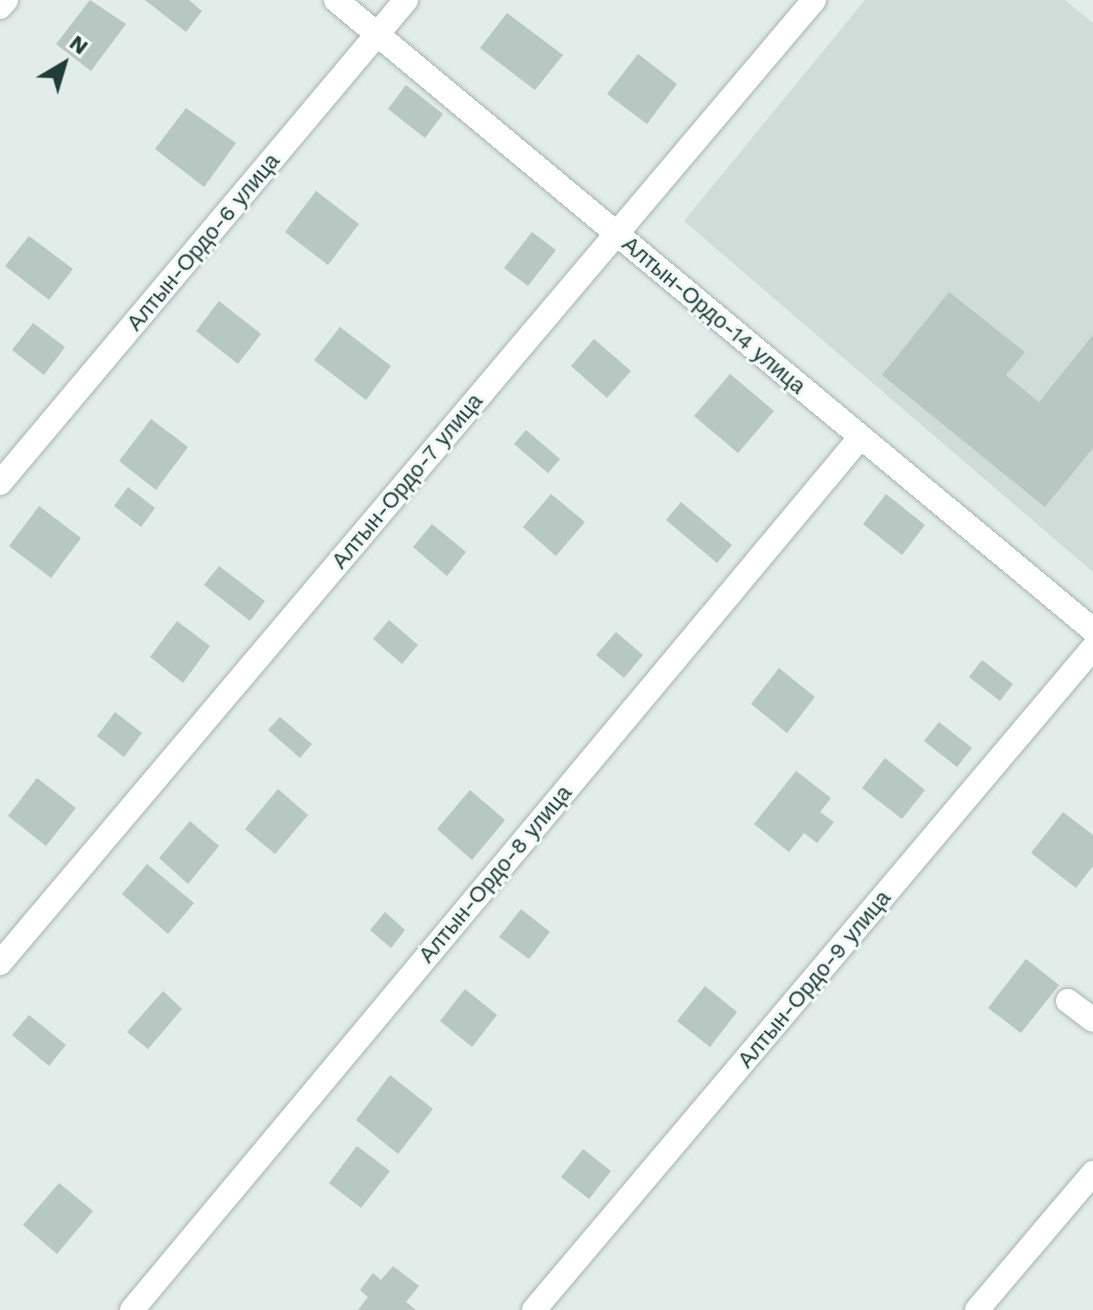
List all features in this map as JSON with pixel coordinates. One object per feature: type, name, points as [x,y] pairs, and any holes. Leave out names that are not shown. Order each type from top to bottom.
[{"type":"street","points":[[0,7],[6,0]]},
{"type":"street","name":"Алтын-Ордо-14 улица","points":[[336,0],[617,232],[859,439],[1093,630]]},
{"type":"street","name":"Алтын-Ордо-6 улица","points":[[0,483],[406,0]]},
{"type":"street","name":"Алтын-Ордо-7 улица","points":[[0,963],[814,0]]},
{"type":"street","name":"Алтын-Ордо-8 улица","points":[[132,1310],[859,439]]},
{"type":"street","name":"Алтын-Ордо-9 улица","points":[[534,1310],[1093,648]]},
{"type":"street","points":[[1068,1001],[1093,1020]]},
{"type":"street","points":[[977,1310],[1093,1173]]},
{"type":"shaded area","points":[[865,0],[1065,0],[1093,23],[1093,572],[684,221]]},
{"type":"building","points":[[90,0],[126,24],[91,71],[56,44]]},
{"type":"building","points":[[145,0],[189,0],[202,11],[186,32]]},
{"type":"building","points":[[507,13],[563,55],[535,90],[480,48]]},
{"type":"building","points":[[638,54],[677,84],[647,124],[607,94]]},
{"type":"building","points":[[406,85],[443,114],[425,138],[388,109]]},
{"type":"building","points":[[186,108],[236,143],[204,187],[155,149]]},
{"type":"building","points":[[316,191],[359,224],[328,265],[285,232]]},
{"type":"building","points":[[532,232],[556,250],[528,286],[504,268]]},
{"type":"building","points":[[29,236],[73,269],[49,300],[5,266]]},
{"type":"building","points":[[949,292],[1025,352],[1006,375],[1039,402],[1093,335],[1093,448],[1045,507],[882,375]]},
{"type":"building","points":[[219,301],[261,334],[238,364],[196,331]]},
{"type":"building","points":[[33,323],[65,347],[44,375],[12,350]]},
{"type":"building","points":[[340,327],[391,366],[366,400],[314,360]]},
{"type":"building","points":[[594,339],[631,371],[607,398],[571,366]]},
{"type":"building","points":[[730,374],[774,411],[738,453],[694,416]]},
{"type":"building","points":[[151,419],[188,447],[156,490],[119,461]]},
{"type":"building","points":[[526,430],[560,459],[548,473],[514,444]]},
{"type":"building","points":[[128,487],[155,508],[141,527],[114,506]]},
{"type":"building","points":[[551,494],[585,522],[556,556],[523,527]]},
{"type":"building","points":[[886,494],[925,525],[902,555],[863,524]]},
{"type":"building","points":[[681,502],[732,545],[717,563],[666,520]]},
{"type":"building","points":[[39,506],[81,538],[51,578],[9,546]]},
{"type":"building","points":[[432,524],[466,552],[447,576],[413,547]]},
{"type":"building","points":[[219,566],[265,601],[250,621],[204,585]]},
{"type":"building","points":[[389,620],[418,645],[402,664],[373,639]]},
{"type":"building","points":[[177,621],[210,646],[183,683],[150,657]]},
{"type":"building","points":[[616,632],[643,655],[624,678],[596,655]]},
{"type":"building","points":[[982,660],[1013,684],[1000,701],[969,677]]},
{"type":"building","points":[[779,668],[815,697],[787,733],[751,704]]},
{"type":"building","points":[[115,712],[142,733],[124,757],[97,736]]},
{"type":"building","points":[[280,717],[312,744],[300,758],[268,730]]},
{"type":"building","points":[[939,722],[972,748],[957,767],[924,741]]},
{"type":"building","points":[[885,758],[925,790],[902,819],[862,788]]},
{"type":"building","points":[[796,771],[831,798],[820,812],[834,822],[817,843],[804,833],[789,852],[754,824]]},
{"type":"building","points":[[37,778],[76,808],[46,846],[8,816]]},
{"type":"building","points":[[278,789],[308,815],[275,854],[245,829]]},
{"type":"building","points":[[470,790],[505,820],[472,860],[437,829]]},
{"type":"building","points":[[1063,812],[1093,835],[1093,866],[1076,888],[1031,853]]},
{"type":"building","points":[[190,821],[219,846],[188,884],[159,858]]},
{"type":"building","points":[[147,864],[194,903],[168,934],[122,894]]},
{"type":"building","points":[[521,909],[550,932],[529,959],[499,937]]},
{"type":"building","points":[[385,912],[405,930],[391,948],[370,930]]},
{"type":"building","points":[[1026,959],[1059,985],[1021,1033],[988,1008]]},
{"type":"building","points":[[705,986],[737,1012],[710,1047],[677,1021]]},
{"type":"building","points":[[465,989],[497,1015],[472,1047],[440,1021]]},
{"type":"building","points":[[163,991],[182,1009],[148,1049],[127,1032]]},
{"type":"building","points":[[29,1015],[66,1045],[49,1066],[12,1035]]},
{"type":"building","points":[[390,1075],[433,1109],[398,1154],[356,1120]]},
{"type":"building","points":[[357,1146],[390,1171],[361,1208],[329,1183]]},
{"type":"building","points":[[583,1149],[611,1171],[589,1199],[561,1177]]},
{"type":"building","points":[[59,1183],[93,1211],[57,1254],[23,1225]]},
{"type":"building","points":[[393,1266],[419,1286],[406,1302],[416,1310],[358,1310],[368,1297],[360,1290],[373,1273],[381,1280]]}]
